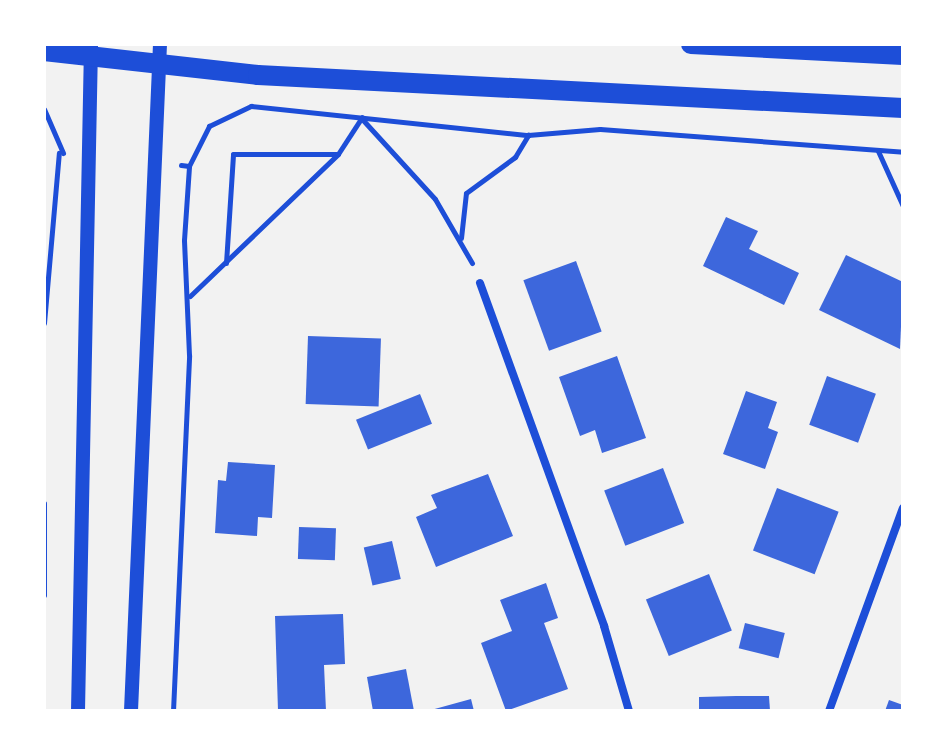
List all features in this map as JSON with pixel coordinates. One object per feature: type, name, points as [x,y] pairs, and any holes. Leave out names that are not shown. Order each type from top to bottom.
[{"type":"main road","points":[[691,44],[903,55]]},
{"type":"main road","points":[[44,51],[90,49],[159,66],[903,108]]},
{"type":"street","points":[[131,711],[152,163],[160,44]]},
{"type":"street","points":[[78,711],[90,49]]},
{"type":"street","points":[[480,283],[604,626],[629,711]]},
{"type":"street","points":[[829,711],[903,508]]},
{"type":"path","points":[[173,711],[189,297],[184,234],[189,166],[209,126],[251,106],[528,135],[600,129],[903,152]]},
{"type":"path","points":[[44,109],[59,153],[44,323]]},
{"type":"path","points":[[189,297],[226,265],[338,154],[361,118]]},
{"type":"path","points":[[361,118],[435,199],[461,239],[480,283]]},
{"type":"path","points":[[461,239],[466,193],[515,157],[528,135]]},
{"type":"path","points":[[878,151],[903,206]]},
{"type":"path","points":[[59,153],[87,155]]},
{"type":"path","points":[[226,265],[233,154],[338,154]]},
{"type":"path","points":[[152,163],[189,166]]},
{"type":"path","points":[[44,503],[44,595]]},
{"type":"building","points":[[726,217],[758,231],[749,249],[799,273],[784,305],[703,266]]},
{"type":"building","points":[[846,255],[903,282],[900,349],[819,310]]},
{"type":"building","points":[[576,261],[602,331],[549,351],[523,280]]},
{"type":"building","points":[[308,336],[381,339],[379,407],[306,404]]},
{"type":"building","points":[[617,356],[646,438],[602,453],[595,430],[580,436],[559,377]]},
{"type":"building","points":[[827,376],[876,394],[858,443],[809,425]]},
{"type":"building","points":[[746,391],[777,402],[768,428],[778,432],[765,469],[723,454]]},
{"type":"building","points":[[420,394],[432,424],[368,450],[356,420]]},
{"type":"building","points":[[228,462],[275,465],[272,518],[258,517],[257,536],[215,533],[218,480],[226,481]]},
{"type":"building","points":[[663,468],[684,523],[625,546],[604,491]]},
{"type":"building","points":[[488,474],[513,536],[436,567],[416,517],[437,508],[431,495]]},
{"type":"building","points":[[777,488],[839,512],[815,574],[753,551]]},
{"type":"building","points":[[299,527],[336,528],[335,560],[298,559]]},
{"type":"building","points":[[392,541],[401,579],[373,586],[364,548]]},
{"type":"building","points":[[709,574],[732,631],[669,656],[646,599]]},
{"type":"building","points":[[546,583],[558,618],[544,623],[568,689],[506,711],[481,643],[512,631],[500,600]]},
{"type":"building","points":[[343,614],[345,664],[324,665],[326,711],[278,711],[275,616]]},
{"type":"building","points":[[745,623],[785,633],[778,658],[739,648]]},
{"type":"building","points":[[406,669],[414,711],[373,711],[367,677]]},
{"type":"building","points":[[769,696],[770,711],[699,711],[699,697]]},
{"type":"building","points":[[471,699],[474,711],[431,711],[431,710]]},
{"type":"building","points":[[889,700],[903,705],[903,711],[885,711]]}]
